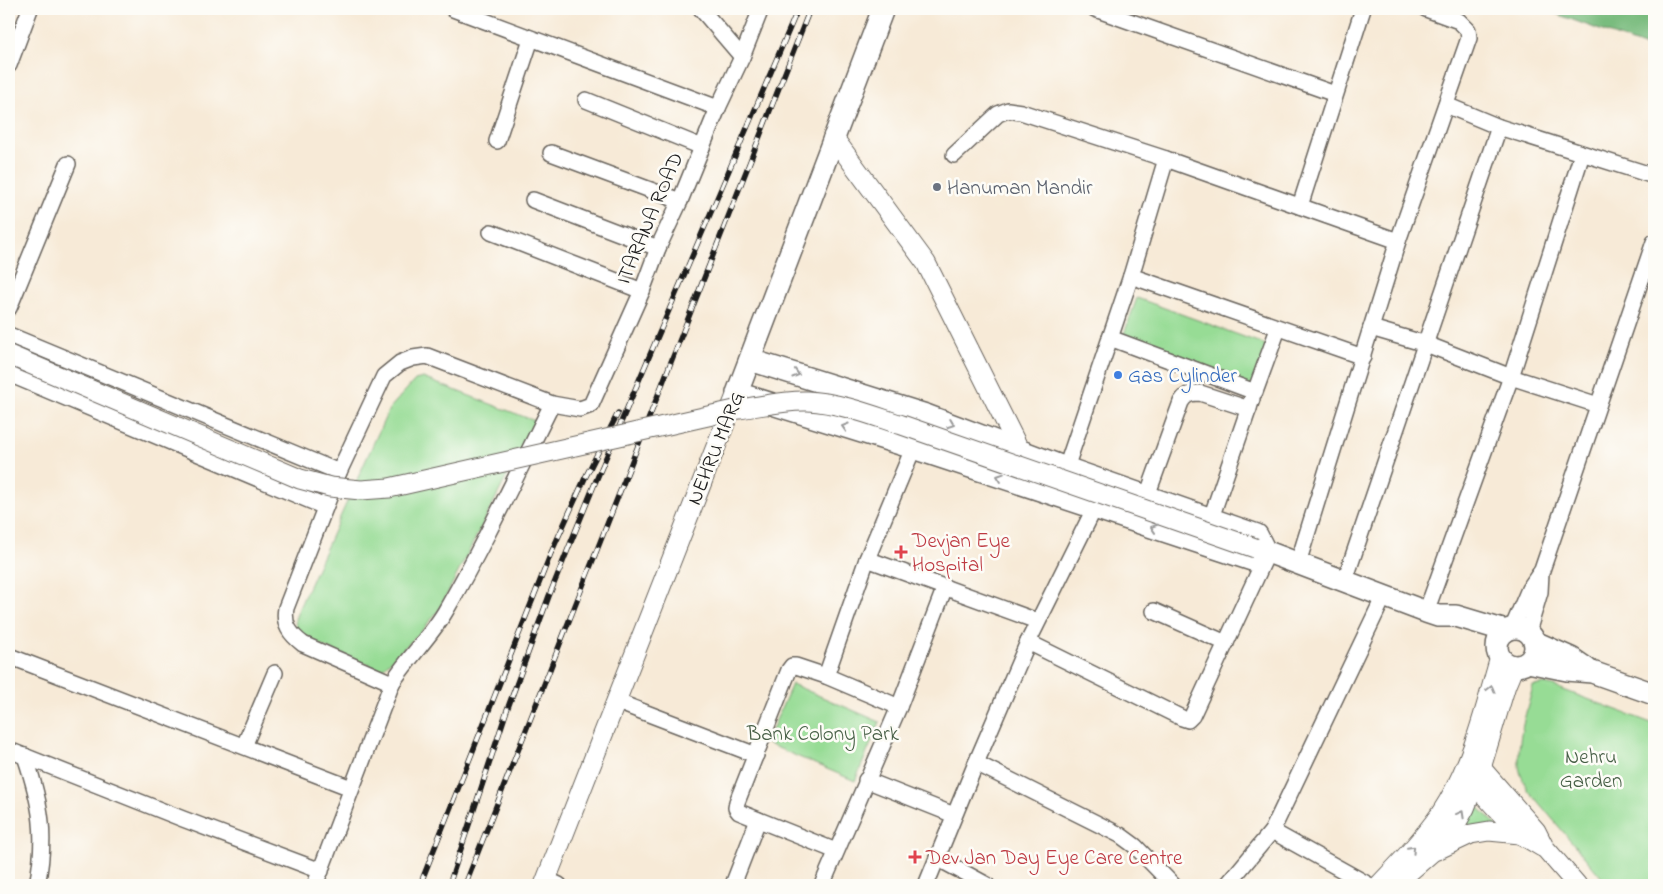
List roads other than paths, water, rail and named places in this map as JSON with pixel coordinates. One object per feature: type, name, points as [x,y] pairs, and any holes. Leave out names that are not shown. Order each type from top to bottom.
[{"type":"main road","name":"NEHRU MARG","points":[[737,393],[883,9]]},
{"type":"main road","points":[[750,360],[926,414],[1066,468],[1257,535],[1262,550]]},
{"type":"main road","points":[[737,393],[914,448],[1252,560],[1262,550]]},
{"type":"main road","points":[[1262,550],[1432,614],[1451,626],[1515,645],[1571,658],[1592,672],[1654,694]]},
{"type":"street","points":[[9,65],[30,9]]},
{"type":"street","points":[[453,9],[718,108]]},
{"type":"street","points":[[701,9],[742,57]]},
{"type":"street","name":"ITARANA ROAD","points":[[392,683],[303,644],[292,636],[284,618],[286,608],[339,472],[384,376],[400,363],[413,358],[427,356],[552,404],[580,409],[591,405],[642,291],[658,248],[680,201],[761,9]]},
{"type":"street","points":[[1096,9],[1335,94]]},
{"type":"street","points":[[1300,206],[1363,9]]},
{"type":"street","points":[[1298,563],[1398,241],[1469,38],[1468,30],[1459,21],[1426,9]]},
{"type":"street","points":[[496,141],[531,39]]},
{"type":"street","points":[[586,100],[702,147]]},
{"type":"street","points":[[1446,105],[1499,127],[1654,176]]},
{"type":"street","points":[[954,155],[998,114],[1008,110],[1021,112],[1166,159],[1398,241]]},
{"type":"street","points":[[1345,580],[1499,127]]},
{"type":"street","points":[[833,137],[926,263],[1019,449]]},
{"type":"street","points":[[550,153],[680,201]]},
{"type":"street","points":[[1432,614],[1511,378],[1582,154]]},
{"type":"street","points":[[1066,468],[1131,276],[1166,159]]},
{"type":"street","points":[[9,308],[68,164]]},
{"type":"street","points":[[533,200],[658,248]]},
{"type":"street","points":[[491,232],[642,291]]},
{"type":"street","points":[[1394,885],[1432,852],[1457,822],[1465,808],[1471,771],[1506,685],[1529,589],[1542,570],[1654,242]]},
{"type":"street","points":[[1131,276],[1362,358]]},
{"type":"street","points":[[1371,328],[1426,344],[1511,378],[1598,405]]},
{"type":"street","points":[[1211,518],[1254,392],[1278,329]]},
{"type":"street","points":[[9,335],[339,472]]},
{"type":"street","points":[[1110,338],[1254,392]]},
{"type":"street","points":[[9,355],[292,475],[330,488],[361,490],[389,488],[739,409],[785,402],[807,401],[838,405],[902,425],[1262,550],[1226,643],[1192,716],[1188,720],[1028,642]]},
{"type":"street","points":[[9,374],[325,507]]},
{"type":"street","name":"NEHRU MARG","points":[[549,883],[615,701],[737,393]]},
{"type":"street","points":[[1147,496],[1181,402],[1185,396],[1192,393],[1200,393],[1249,409]]},
{"type":"street","points":[[9,750],[182,820],[318,878],[392,683],[443,614],[474,560],[552,404]]},
{"type":"street","points":[[826,676],[867,559],[914,448],[926,414]]},
{"type":"street","points":[[926,885],[1037,621],[1107,482]]},
{"type":"street","points":[[867,559],[1037,621]]},
{"type":"street","points":[[822,885],[899,707],[945,587]]},
{"type":"street","points":[[1227,885],[1272,831],[1384,596]]},
{"type":"street","points":[[1154,611],[1226,643]]},
{"type":"street","points":[[9,656],[351,788]]},
{"type":"street","points":[[836,851],[739,812],[736,808],[788,670],[792,666],[826,676],[899,707]]},
{"type":"street","points":[[244,746],[275,673]]},
{"type":"street","points":[[615,701],[756,755]]},
{"type":"street","points":[[25,756],[41,811],[41,866],[37,885]]},
{"type":"street","points":[[976,763],[1120,835],[1135,846],[1173,885]]},
{"type":"street","points":[[1471,771],[1520,834]]},
{"type":"street","points":[[1471,771],[1536,831],[1544,847],[1577,885]]},
{"type":"street","points":[[1380,885],[1424,835],[1471,771]]},
{"type":"street","points":[[866,780],[954,816]]},
{"type":"street","points":[[734,882],[758,820]]},
{"type":"street","points":[[1272,831],[1369,885]]},
{"type":"street","points":[[1432,852],[1471,834],[1489,831],[1520,834],[1544,847]]},
{"type":"street","points":[[937,858],[987,885]]},
{"type":"railway","points":[[449,885],[507,710],[549,596],[595,483],[798,9]]},
{"type":"railway","points":[[465,885],[810,9]]},
{"type":"railway","points":[[420,885],[551,553],[585,478],[618,413]]},
{"type":"place","name":"Hanuman Mandir","points":[[937,187]]},
{"type":"place","name":"Gas Cylinder","points":[[1118,375]]},
{"type":"place","name":"Devjan Eye Hospital","points":[[901,552]]},
{"type":"place","name":"Dev Jan Day Eye Care Centre","points":[[915,857]]},
{"type":"park label","name":"Bank Colony Park","points":[[823,733]]},
{"type":"park label","name":"Nehru Garden","points":[[1591,768]]}]
